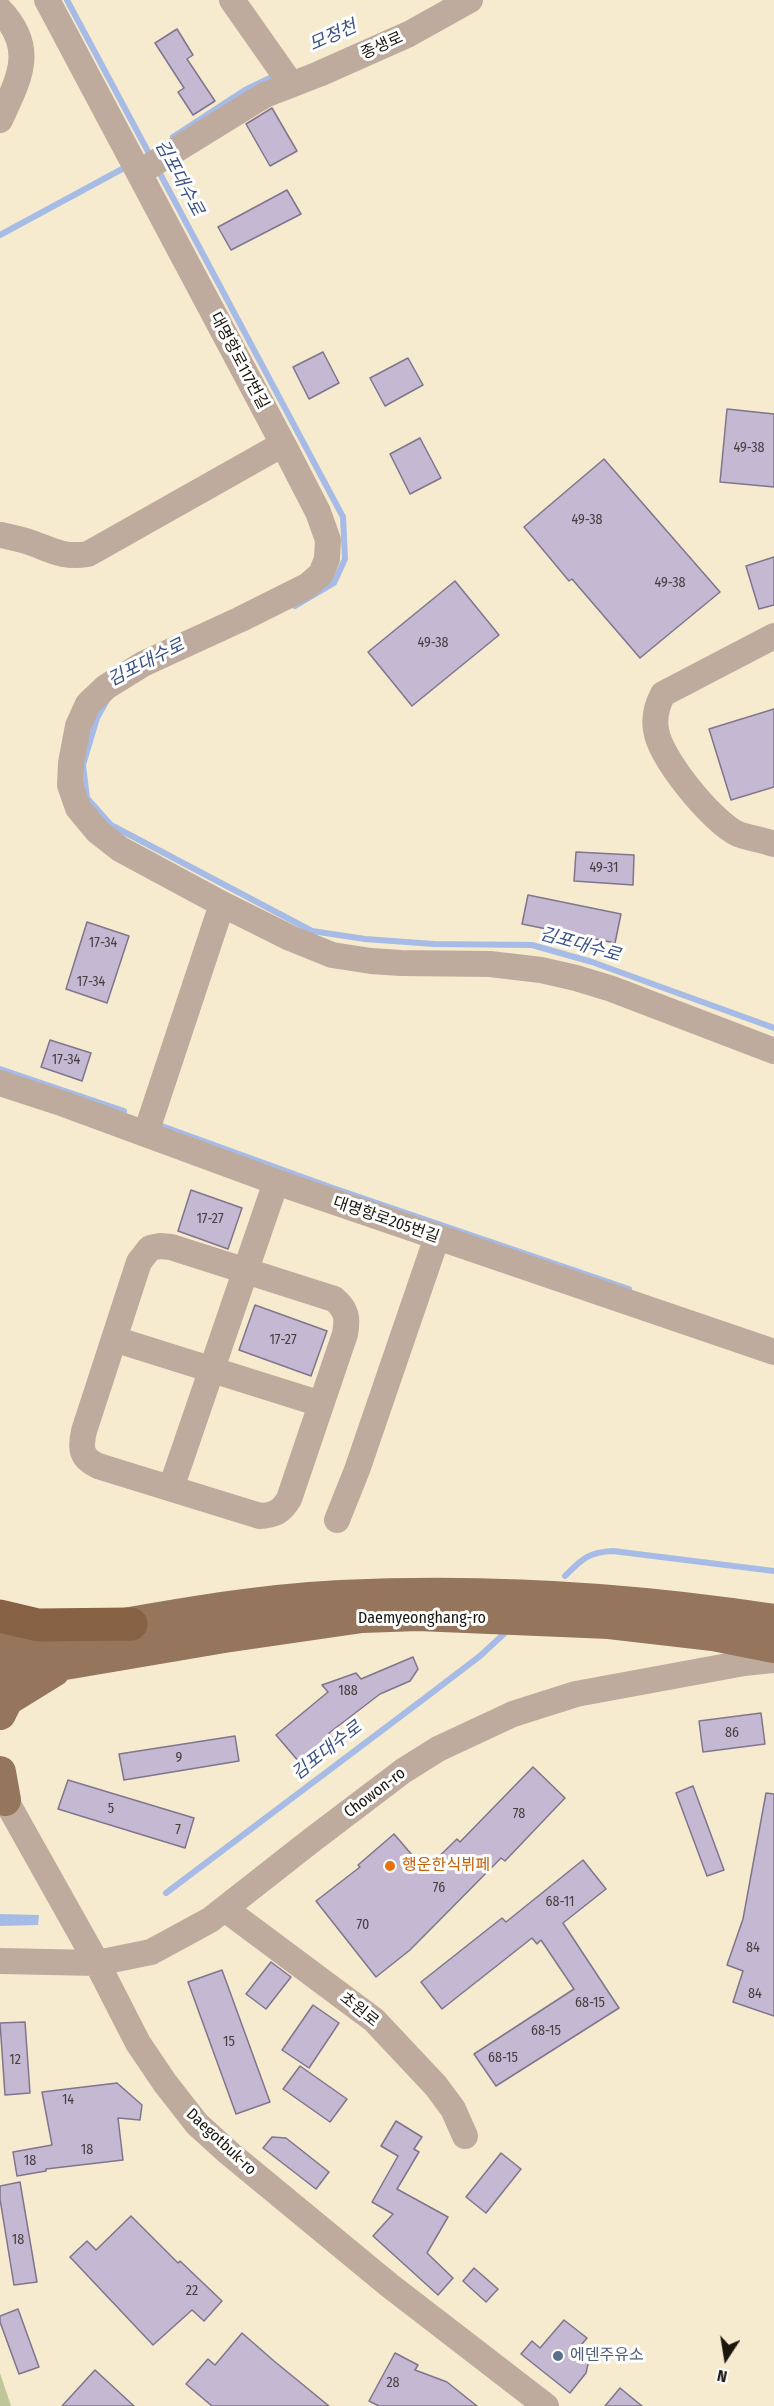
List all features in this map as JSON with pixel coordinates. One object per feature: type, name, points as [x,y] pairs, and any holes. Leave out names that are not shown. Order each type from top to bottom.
[{"type":"highway","points":[[0,1616],[38,1625],[131,1624]]},
{"type":"main road","name":"Daemyeonghang-ro","points":[[0,1646],[229,1608],[339,1596],[446,1594],[625,1601],[774,1620]]},
{"type":"main road","name":"Daemyeonghang-ro","points":[[0,1675],[224,1637],[362,1617],[418,1616],[609,1623],[713,1635],[774,1647]]},
{"type":"main road","points":[[0,1714],[7,1700],[67,1664]]},
{"type":"street","name":"대명항로117번길","points":[[47,0],[283,444],[318,513],[328,540],[327,559],[321,574],[307,586],[143,664],[106,687],[88,704],[78,726],[71,763],[70,785],[78,808],[97,831],[120,849],[222,904]]},
{"type":"street","points":[[232,0],[291,84]]},
{"type":"street","name":"종생로","points":[[140,172],[257,100],[409,34],[470,0]]},
{"type":"street","points":[[0,10],[12,23],[19,37],[23,56],[20,74],[0,120]]},
{"type":"street","points":[[1,535],[29,542],[58,554],[73,557],[88,555],[283,444]]},
{"type":"street","points":[[774,636],[663,694],[658,705],[656,730],[661,745],[671,762],[706,810],[737,833],[774,844]]},
{"type":"street","points":[[146,1133],[222,904],[290,938],[332,955],[371,962],[490,964],[564,975],[612,989],[774,1051]]},
{"type":"street","name":"대명항로205번길","points":[[0,1083],[146,1133],[276,1182],[774,1353]]},
{"type":"street","points":[[171,1488],[276,1182]]},
{"type":"street","points":[[337,1520],[357,1470],[438,1237]]},
{"type":"street","points":[[171,1246],[334,1299],[342,1306],[347,1314],[345,1334],[289,1499],[282,1510],[273,1515],[260,1516],[88,1461],[83,1453],[84,1431],[114,1339],[140,1262],[150,1248],[171,1246]]},
{"type":"street","points":[[114,1339],[321,1404]]},
{"type":"street","points":[[700,1671],[710,1662],[715,1652],[713,1635]]},
{"type":"street","name":"Chowon-ro","points":[[0,1961],[97,1962],[150,1952],[210,1920],[403,1771],[438,1749],[541,1704],[576,1694],[744,1663],[774,1660]]},
{"type":"street","name":"Daegotbuk-ro","points":[[1,1789],[97,1962],[138,2043],[197,2124],[389,2285],[546,2406]]},
{"type":"street","name":"초원로","points":[[225,1909],[374,2020],[436,2086],[453,2109],[465,2136]]},
{"type":"green space","points":[[0,2373],[11,2406],[0,2406]]},
{"type":"water","points":[[0,1914],[39,1915],[38,1925],[0,1926]]},
{"type":"building","points":[[177,29],[193,55],[187,59],[215,101],[193,115],[178,92],[184,88],[155,43]]},
{"type":"building","points":[[272,108],[297,151],[270,166],[246,124]]},
{"type":"building","points":[[287,190],[301,214],[231,250],[218,227]]},
{"type":"building","points":[[323,352],[339,383],[309,399],[293,367]]},
{"type":"building","points":[[408,358],[423,385],[385,406],[370,378]]},
{"type":"building","points":[[727,409],[774,414],[774,487],[720,482]]},
{"type":"building","points":[[420,438],[441,478],[410,494],[390,454]]},
{"type":"building","points":[[604,459],[720,592],[640,658],[572,579],[569,581],[524,527]]},
{"type":"building","points":[[774,557],[774,605],[759,609],[746,566]]},
{"type":"building","points":[[455,581],[499,635],[412,706],[368,652]]},
{"type":"building","points":[[774,709],[774,787],[731,800],[709,729]]},
{"type":"building","points":[[576,852],[634,855],[633,885],[574,881]]},
{"type":"building","points":[[528,895],[621,914],[615,943],[522,924]]},
{"type":"building","points":[[87,922],[129,936],[107,1003],[66,989]]},
{"type":"building","points":[[50,1040],[91,1053],[82,1081],[41,1067]]},
{"type":"building","points":[[191,1190],[242,1208],[228,1249],[178,1231]]},
{"type":"building","points":[[255,1305],[327,1331],[311,1376],[239,1350]]},
{"type":"building","points":[[413,1657],[418,1669],[410,1681],[380,1694],[329,1733],[332,1737],[300,1763],[276,1735],[328,1692],[322,1685],[356,1673],[361,1679]]},
{"type":"building","points":[[761,1713],[765,1744],[703,1752],[699,1721]]},
{"type":"building","points":[[235,1736],[239,1761],[124,1780],[119,1754]]},
{"type":"building","points":[[533,1767],[565,1798],[505,1861],[501,1858],[410,1950],[376,1977],[316,1901],[360,1867],[358,1865],[394,1834],[425,1870],[457,1839],[460,1842]]},
{"type":"building","points":[[68,1780],[194,1818],[185,1848],[58,1809]]},
{"type":"building","points":[[693,1786],[724,1870],[707,1876],[676,1793]]},
{"type":"building","points":[[766,1793],[774,1794],[774,2016],[733,2002],[743,1971],[727,1965],[743,1919]]},
{"type":"building","points":[[583,1860],[606,1889],[563,1923],[619,2008],[496,2086],[474,2054],[574,1989],[541,1940],[537,1944],[532,1938],[442,2009],[421,1982],[502,1918],[506,1922]]},
{"type":"building","points":[[271,1962],[291,1977],[266,2009],[246,1994]]},
{"type":"building","points":[[222,1970],[270,2102],[236,2114],[188,1982]]},
{"type":"building","points":[[313,2005],[339,2023],[309,2068],[282,2050]]},
{"type":"building","points":[[25,2022],[30,2093],[5,2095],[0,2023]]},
{"type":"building","points":[[300,2066],[347,2099],[330,2122],[283,2089]]},
{"type":"building","points":[[117,2083],[142,2105],[140,2120],[118,2118],[123,2160],[46,2169],[46,2171],[17,2176],[13,2152],[52,2145],[42,2092]]},
{"type":"building","points":[[396,2121],[422,2137],[414,2149],[419,2152],[397,2189],[448,2217],[427,2253],[453,2278],[438,2295],[373,2236],[393,2214],[372,2202],[398,2156],[381,2146]]},
{"type":"building","points":[[272,2137],[286,2138],[329,2172],[316,2189],[263,2148]]},
{"type":"building","points":[[501,2153],[521,2169],[486,2213],[466,2197]]},
{"type":"building","points":[[20,2182],[37,2282],[14,2285],[0,2199],[0,2186]]},
{"type":"building","points":[[131,2216],[178,2263],[180,2261],[222,2301],[204,2321],[192,2310],[153,2345],[70,2257],[87,2241],[96,2250]]},
{"type":"building","points":[[474,2268],[498,2289],[486,2302],[463,2281]]},
{"type":"building","points":[[18,2309],[39,2367],[19,2374],[0,2322],[0,2316]]},
{"type":"building","name":"에덴주유소","points":[[564,2320],[587,2338],[582,2344],[591,2351],[586,2373],[570,2393],[521,2354],[532,2341],[540,2348]]},
{"type":"building","points":[[242,2333],[329,2406],[212,2406],[186,2384],[208,2359],[215,2365]]},
{"type":"building","points":[[395,2353],[418,2365],[415,2370],[447,2382],[477,2406],[379,2406],[369,2401]]},
{"type":"building","points":[[95,2370],[134,2406],[62,2406]]},
{"type":"building","points":[[620,2388],[642,2406],[605,2406]]},
{"type":"waterway","name":"김포대수로","points":[[67,0],[152,159]]},
{"type":"waterway","name":"모정천","points":[[173,137],[245,90],[272,77]]},
{"type":"waterway","name":"모정천","points":[[0,235],[124,168]]},
{"type":"waterway","name":"김포대수로","points":[[157,168],[343,517],[345,559],[334,583],[295,606]]},
{"type":"waterway","name":"김포대수로","points":[[107,700],[97,718],[83,765],[87,798],[111,825],[312,931],[365,939],[434,944],[532,945],[592,962],[774,1028]]},
{"type":"waterway","points":[[0,1069],[124,1111]]},
{"type":"waterway","points":[[159,1125],[330,1187],[629,1289]]},
{"type":"waterway","name":"김포대수로","points":[[565,1576],[591,1555],[613,1551],[774,1571]]},
{"type":"waterway","name":"김포대수로","points":[[166,1893],[480,1656],[507,1631]]},
{"type":"place","name":"행운한식뷔페","points":[[390,1866]]},
{"type":"place","name":"에덴주유소","points":[[558,2356]]}]
